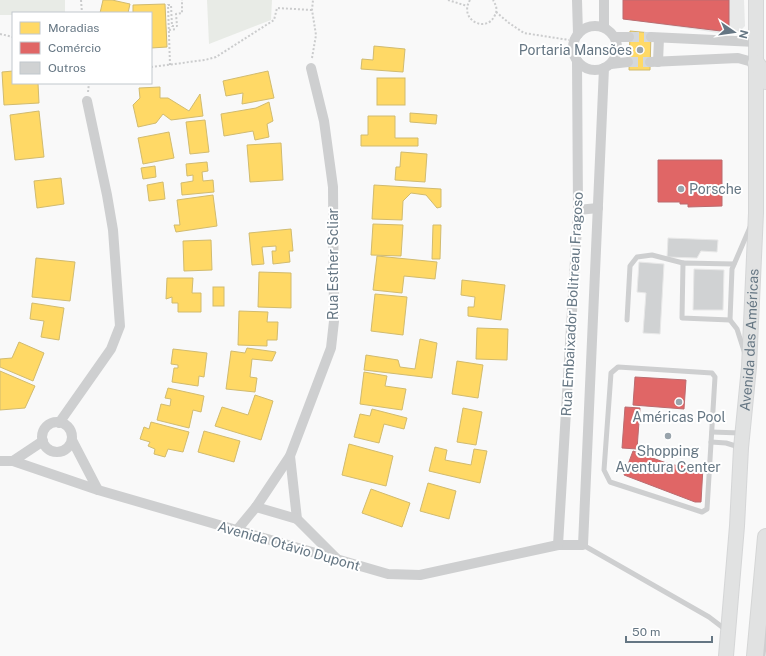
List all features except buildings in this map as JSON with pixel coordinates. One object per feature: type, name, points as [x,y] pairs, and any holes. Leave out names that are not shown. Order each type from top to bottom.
[{"type":"highway","points":[[756,63],[763,72],[766,81]]},
{"type":"highway","points":[[755,656],[766,537]]},
{"type":"main road","name":"Avenida das Américas","points":[[726,656],[741,448],[744,433],[749,367],[756,213],[756,0]]},
{"type":"street","points":[[577,0],[576,37],[573,48],[577,62],[590,70],[597,70],[607,66],[628,62]]},
{"type":"street","points":[[604,0],[604,27]]},
{"type":"street","points":[[576,37],[583,29],[590,26],[597,25],[610,31],[615,36],[617,42],[617,54],[607,66]]},
{"type":"street","points":[[615,36],[630,37]]},
{"type":"street","points":[[756,42],[655,38],[654,62],[738,58],[756,63]]},
{"type":"street","name":"Rua Embaixador Bolitreau Fragoso","points":[[558,545],[578,210],[577,62]]},
{"type":"street","name":"Rua Embaixador Bolitreau Fragoso","points":[[583,545],[598,208],[607,66]]},
{"type":"street","name":"Rua Esther Scliar","points":[[237,530],[256,507],[290,456],[331,348],[334,321],[333,187],[324,121],[311,68]]},
{"type":"street","points":[[59,423],[111,348],[120,326],[113,230],[88,101]]},
{"type":"street","points":[[578,210],[598,208]]},
{"type":"street","points":[[72,440],[67,449],[58,452],[48,449],[43,441],[43,436],[47,428],[55,423],[64,424],[70,431],[72,440],[98,490]]},
{"type":"street","points":[[13,461],[43,441]]},
{"type":"street","name":"Rua Esther Scliar","points":[[290,456],[297,519]]},
{"type":"street","name":"Avenida Otávio Dupont","points":[[0,461],[13,461],[98,490],[388,574],[420,575],[558,545],[583,545]]},
{"type":"street","points":[[256,507],[297,519],[338,560]]},
{"type":"lane","points":[[749,367],[736,329],[730,320],[732,269],[756,213]]},
{"type":"lane","points":[[627,320],[630,266],[637,257],[652,256],[683,263],[734,264]]},
{"type":"lane","points":[[683,263],[682,318],[730,320]]},
{"type":"lane","points":[[618,367],[712,373],[715,377],[711,442],[707,509],[702,512],[610,482],[604,470],[611,373],[618,367]]},
{"type":"lane","points":[[712,432],[744,433]]},
{"type":"lane","points":[[711,442],[726,443],[741,448]]},
{"type":"lane","points":[[583,545],[709,617],[728,632]]},
{"type":"lane","points":[[763,656],[766,627]]},
{"type":"path","points":[[82,0],[82,12]]},
{"type":"path","points":[[170,65],[168,5],[171,5],[172,26],[177,26],[176,14],[182,13],[182,0]]},
{"type":"path","points":[[311,68],[316,35],[312,10],[313,0]]},
{"type":"path","points":[[448,0],[467,6]]},
{"type":"path","points":[[470,0],[467,6],[467,11],[471,19],[479,24],[484,24],[492,20],[496,12],[496,6],[493,0]]},
{"type":"path","points":[[152,67],[205,60],[216,57],[274,20],[277,8],[312,10]]},
{"type":"path","points":[[496,12],[524,33],[551,38],[576,37]]},
{"type":"path","points":[[169,30],[176,29]]},
{"type":"path","points":[[0,34],[12,37]]},
{"type":"shaded area","points":[[0,0],[65,0],[65,12],[12,12],[12,15],[0,15]]},
{"type":"shaded area","points":[[207,0],[272,0],[271,20],[209,44]]},
{"type":"shaded area","points":[[623,0],[744,0],[745,26],[740,31],[732,35],[623,19]]},
{"type":"tunnel","points":[[629,37],[651,37]]},
{"type":"tunnel","points":[[628,62],[650,62]]},
{"type":"place","name":"Portaria Mansões","points":[[640,50]]},
{"type":"place","name":"Porsche","points":[[681,189]]},
{"type":"place","name":"Américas Pool","points":[[679,402]]},
{"type":"place","name":"Shopping Aventura Center","points":[[668,436]]}]
